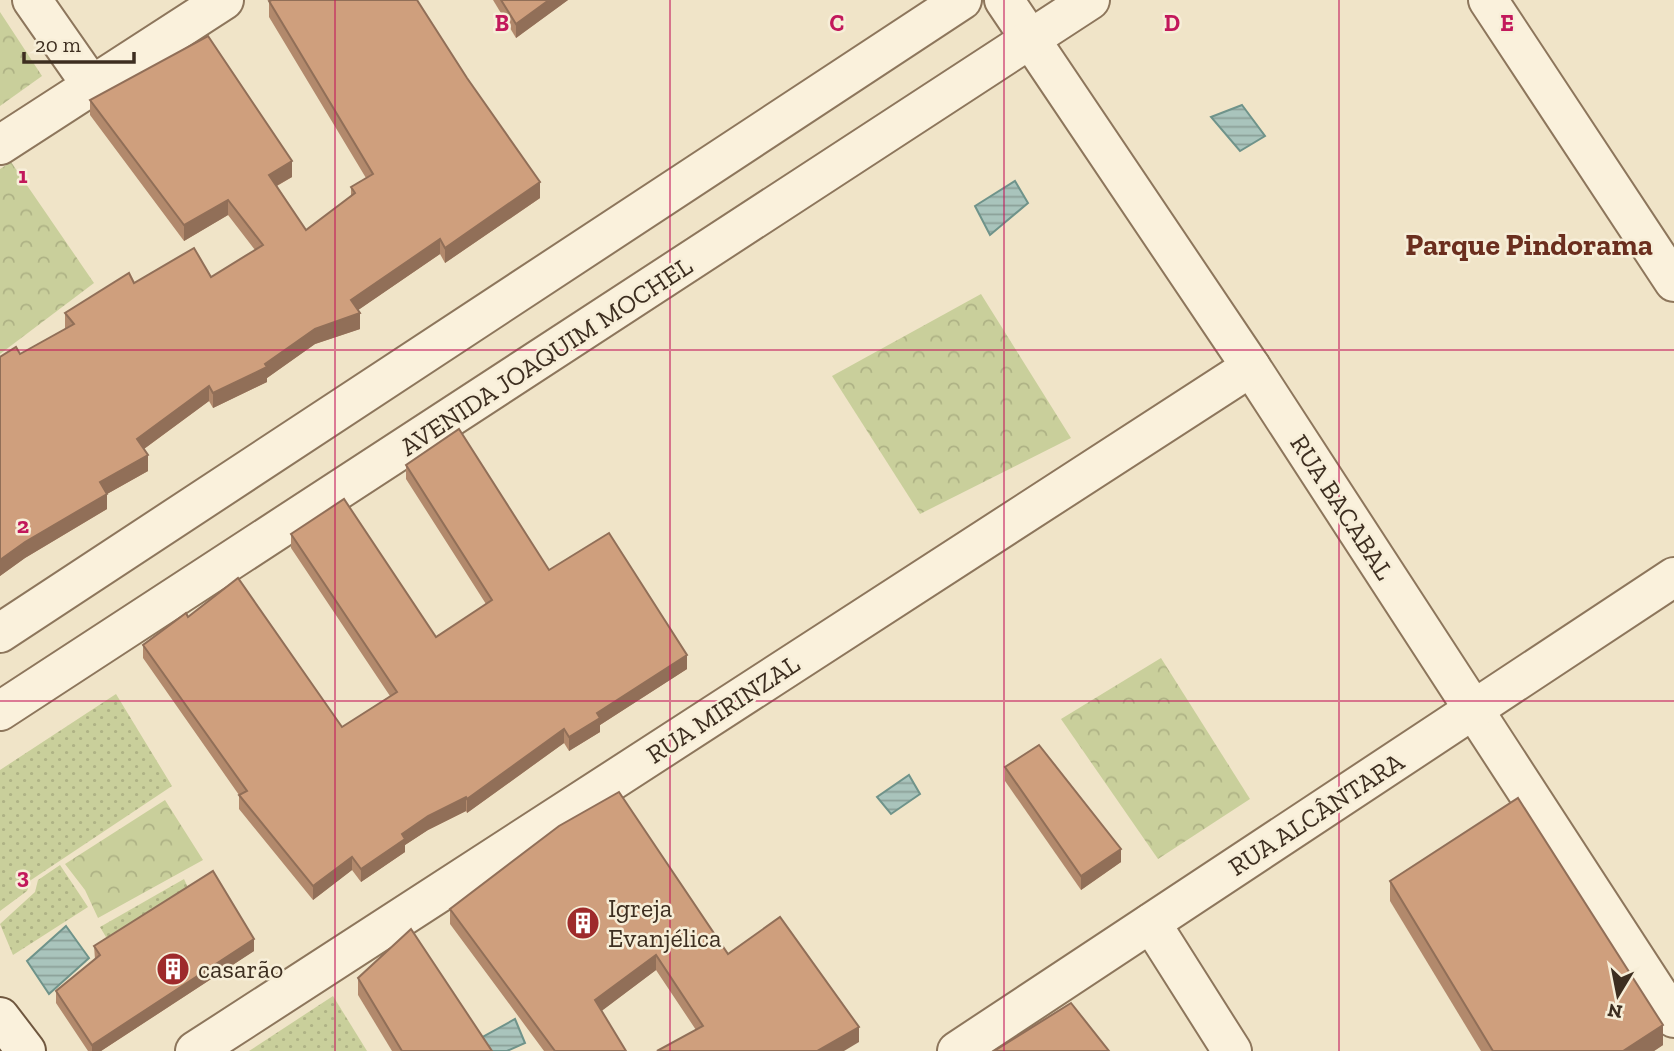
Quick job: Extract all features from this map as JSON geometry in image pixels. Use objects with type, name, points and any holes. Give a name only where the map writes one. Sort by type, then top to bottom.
[{"type":"street","points":[[32,0],[92,86]]},
{"type":"street","points":[[0,145],[224,0]]},
{"type":"street","points":[[0,633],[961,0]]},
{"type":"street","name":"RUA BACABAL","points":[[1004,0],[1251,367],[1674,1018]]},
{"type":"street","name":"AVENIDA JOAQUIM MOCHEL","points":[[0,711],[1031,41],[1090,0]]},
{"type":"street","points":[[1488,0],[1674,282]]},
{"type":"street","name":"RUA MIRINZAL","points":[[195,1051],[1251,367]]},
{"type":"street","name":"RUA ALCÂNTARA","points":[[957,1051],[1674,577]]},
{"type":"street","points":[[1151,923],[1232,1051]]},
{"type":"street","points":[[0,1017],[26,1051]]},
{"type":"green space","points":[[0,12],[42,76],[0,106]]},
{"type":"green space","points":[[11,162],[94,283],[0,354],[0,169]]},
{"type":"green space","points":[[981,294],[1071,438],[920,514],[832,376]]},
{"type":"green space","points":[[1161,658],[1250,799],[1158,859],[1061,719]]},
{"type":"green space","points":[[116,694],[172,786],[31,880],[27,891],[0,911],[0,770]]},
{"type":"green space","points":[[165,800],[203,860],[98,918],[85,890],[65,864]]},
{"type":"green space","points":[[60,865],[88,907],[13,955],[0,924],[35,892],[38,880]]},
{"type":"green space","points":[[184,879],[190,892],[112,947],[100,927]]},
{"type":"green space","points":[[333,996],[367,1051],[249,1051]]},
{"type":"water","points":[[1242,105],[1265,136],[1240,151],[1211,117]]},
{"type":"water","points":[[1015,181],[1028,203],[990,235],[975,206]]},
{"type":"water","points":[[909,775],[920,794],[891,814],[877,797]]},
{"type":"water","points":[[66,926],[89,958],[49,994],[27,961]]},
{"type":"water","points":[[515,1019],[525,1043],[507,1051],[484,1051],[479,1039]]},
{"type":"building","points":[[417,0],[467,78],[540,182],[445,248],[440,239],[351,300],[360,313],[315,329],[265,364],[267,367],[213,393],[209,386],[137,439],[148,455],[100,482],[107,494],[25,542],[0,560],[0,357],[16,347],[20,354],[74,324],[65,313],[129,273],[134,283],[194,248],[211,277],[263,245],[228,200],[184,225],[90,100],[208,36],[292,161],[269,175],[306,230],[355,193],[351,187],[373,174],[269,1]]},
{"type":"building","points":[[501,0],[549,0],[516,24]]},
{"type":"building","points":[[459,429],[549,570],[609,533],[687,655],[597,713],[600,718],[569,737],[564,729],[467,799],[466,797],[428,816],[402,834],[405,839],[361,869],[352,857],[313,886],[239,795],[247,791],[143,645],[186,613],[188,617],[238,578],[342,727],[397,692],[291,534],[344,499],[436,637],[492,600],[406,465]]},
{"type":"building","points":[[1039,745],[1121,849],[1081,876],[1005,767]]},
{"type":"building","points":[[619,792],[728,954],[780,917],[859,1027],[817,1051],[657,1051],[703,1026],[656,955],[595,1000],[626,1051],[555,1051],[450,909],[559,826]]},
{"type":"building","points":[[1518,798],[1663,1025],[1623,1051],[1493,1051],[1390,881]]},
{"type":"building","points":[[213,871],[254,939],[92,1045],[56,991],[100,955],[94,946]]},
{"type":"building","points":[[411,929],[492,1051],[402,1051],[358,978]]},
{"type":"building","points":[[1071,1003],[1109,1051],[994,1051]]},
{"type":"place","name":"Igreja Evanjélica","points":[[583,923]]},
{"type":"place","name":"casarão","points":[[173,969]]},
{"type":"district","name":"Parque Pindorama","points":[[1529,245]]}]
